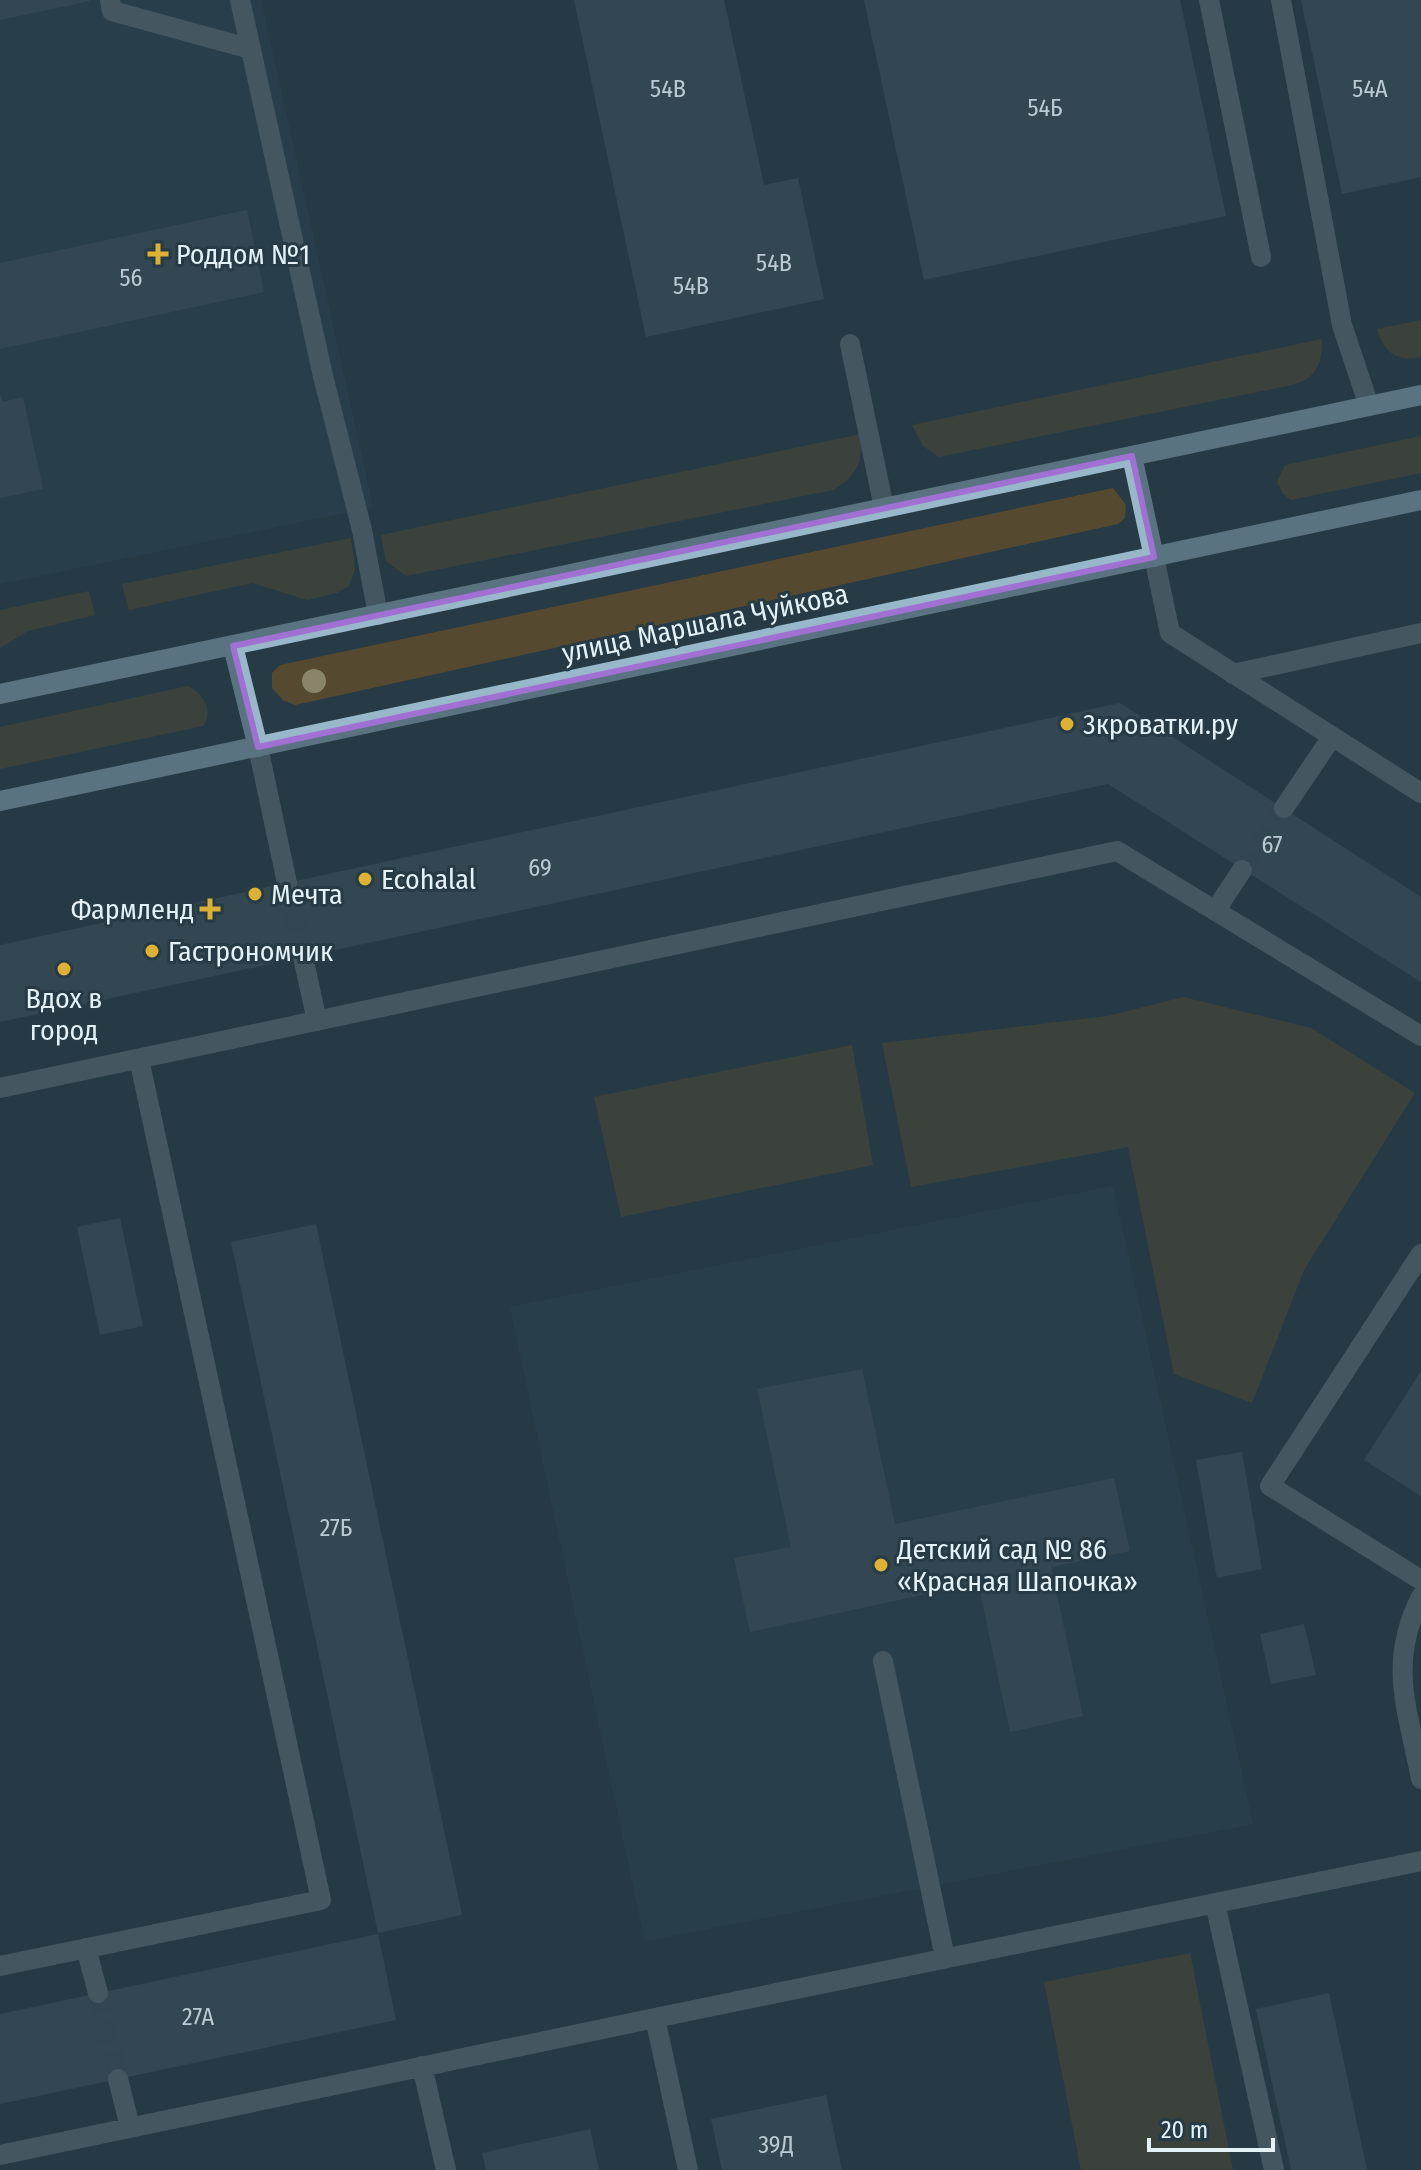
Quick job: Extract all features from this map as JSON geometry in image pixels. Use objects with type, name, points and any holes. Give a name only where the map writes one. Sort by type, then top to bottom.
[{"type":"main road","points":[[0,694],[1421,395]]},
{"type":"main road","points":[[1132,456],[1154,557]]},
{"type":"main road","name":"улица Маршала Чуйкова","points":[[0,801],[1421,500]]},
{"type":"main road","points":[[233,646],[258,747]]},
{"type":"lane","points":[[110,0],[112,11],[251,49]]},
{"type":"lane","points":[[240,0],[323,376],[362,530],[378,615]]},
{"type":"lane","points":[[1209,0],[1261,257]]},
{"type":"lane","points":[[1281,0],[1339,311],[1369,406]]},
{"type":"lane","points":[[850,344],[884,508]]},
{"type":"lane","points":[[1154,557],[1170,633],[1421,793]]},
{"type":"lane","points":[[1233,674],[1421,633]]},
{"type":"lane","points":[[1284,808],[1332,737]]},
{"type":"lane","points":[[258,747],[287,883]]},
{"type":"lane","points":[[0,1088],[1117,851],[1421,1036]]},
{"type":"lane","points":[[1215,911],[1242,870]]},
{"type":"lane","points":[[303,957],[317,1021]]},
{"type":"lane","points":[[0,1966],[321,1900],[139,1059]]},
{"type":"lane","points":[[1421,1254],[1270,1486],[1421,1580]]},
{"type":"lane","points":[[1421,1597],[1406,1627],[1401,1681],[1418,1742],[1421,1779]]},
{"type":"lane","points":[[883,1661],[945,1958]]},
{"type":"lane","points":[[0,2155],[1421,1861]]},
{"type":"lane","points":[[1215,1903],[1274,2170]]},
{"type":"lane","points":[[86,1948],[98,1993]]},
{"type":"lane","points":[[655,2018],[688,2170]]},
{"type":"lane","points":[[422,2066],[446,2170]]},
{"type":"lane","points":[[118,2079],[130,2127]]},
{"type":"highlighted area","points":[[1132,456],[1154,557],[258,747],[233,646]]},
{"type":"shaded area","name":"Роддом №1","points":[[0,0],[261,0],[373,507],[0,584]]},
{"type":"shaded area","points":[[1421,320],[1421,357],[1398,357],[1383,344],[1377,329]]},
{"type":"shaded area","points":[[1322,339],[1316,369],[1307,378],[1292,385],[939,457],[923,446],[912,425]]},
{"type":"shaded area","points":[[861,434],[857,467],[848,479],[833,490],[406,576],[386,561],[381,535]]},
{"type":"shaded area","points":[[1421,436],[1421,473],[1291,500],[1283,494],[1277,482],[1285,465]]},
{"type":"shaded area","points":[[1113,488],[1126,505],[1125,518],[1118,524],[295,705],[283,700],[272,688],[272,673],[280,665]]},
{"type":"shaded area","points":[[351,538],[355,569],[349,586],[337,593],[307,600],[252,583],[129,610],[122,584]]},
{"type":"shaded area","points":[[89,591],[95,615],[28,631],[0,648],[0,610]]},
{"type":"shaded area","points":[[188,686],[205,703],[207,714],[203,726],[0,769],[0,727]]},
{"type":"shaded area","points":[[1183,997],[1311,1028],[1415,1093],[1304,1270],[1252,1403],[1174,1374],[1128,1147],[911,1187],[882,1043],[1108,1016]]},
{"type":"shaded area","points":[[852,1045],[873,1165],[621,1217],[594,1097]]},
{"type":"shaded area","name":"Детский сад № 86 «Красная Шапочка»","points":[[1113,1186],[1253,1824],[645,1941],[510,1307]]},
{"type":"shaded area","points":[[1190,1953],[1233,2170],[1081,2170],[1044,1982]]},
{"type":"building","points":[[0,0],[89,0],[90,1],[0,20]]},
{"type":"building","points":[[574,0],[724,0],[764,185],[798,178],[824,299],[646,337]]},
{"type":"building","points":[[864,0],[1180,0],[1226,216],[924,280]]},
{"type":"building","points":[[1301,0],[1421,0],[1421,177],[1342,194]]},
{"type":"building","points":[[247,210],[264,292],[0,349],[0,263]]},
{"type":"building","points":[[0,394],[3,402],[23,397],[43,489],[0,498]]},
{"type":"building","points":[[1120,703],[1421,897],[1421,982],[1108,784],[0,1022],[0,945]]},
{"type":"building","points":[[120,1218],[143,1326],[100,1335],[77,1227]]},
{"type":"building","points":[[316,1224],[462,1915],[378,1933],[231,1242]]},
{"type":"building","points":[[862,1369],[895,1524],[1114,1478],[1130,1551],[1051,1567],[1083,1716],[1010,1732],[978,1583],[750,1632],[734,1558],[791,1547],[757,1389]]},
{"type":"building","points":[[1421,1371],[1421,1496],[1364,1460]]},
{"type":"building","points":[[1242,1452],[1262,1569],[1217,1578],[1196,1460]]},
{"type":"building","points":[[1304,1624],[1316,1675],[1271,1684],[1260,1634]]},
{"type":"building","points":[[378,1934],[396,2020],[0,2104],[0,2014]]},
{"type":"building","points":[[1329,1993],[1367,2170],[1291,2170],[1256,2009]]},
{"type":"building","points":[[826,2095],[842,2170],[722,2170],[711,2119]]},
{"type":"building","points":[[590,2129],[599,2170],[486,2170],[482,2153]]},
{"type":"tunnel","points":[[1242,870],[1284,808]]},
{"type":"tunnel","points":[[287,883],[303,957]]},
{"type":"tunnel","points":[[98,1993],[118,2079]]},
{"type":"place","name":"Роддом №1","points":[[158,254]]},
{"type":"place","name":"3кроватки.ру","points":[[1067,724]]},
{"type":"place","name":"Ecohalal","points":[[365,879]]},
{"type":"place","name":"Мечта","points":[[255,894]]},
{"type":"place","name":"Фармленд","points":[[210,909]]},
{"type":"place","name":"Гастрономчик","points":[[152,951]]},
{"type":"place","name":"Вдох в город","points":[[64,969]]},
{"type":"place","name":"Детский сад № 86 «Красная Шапочка»","points":[[881,1565]]}]
